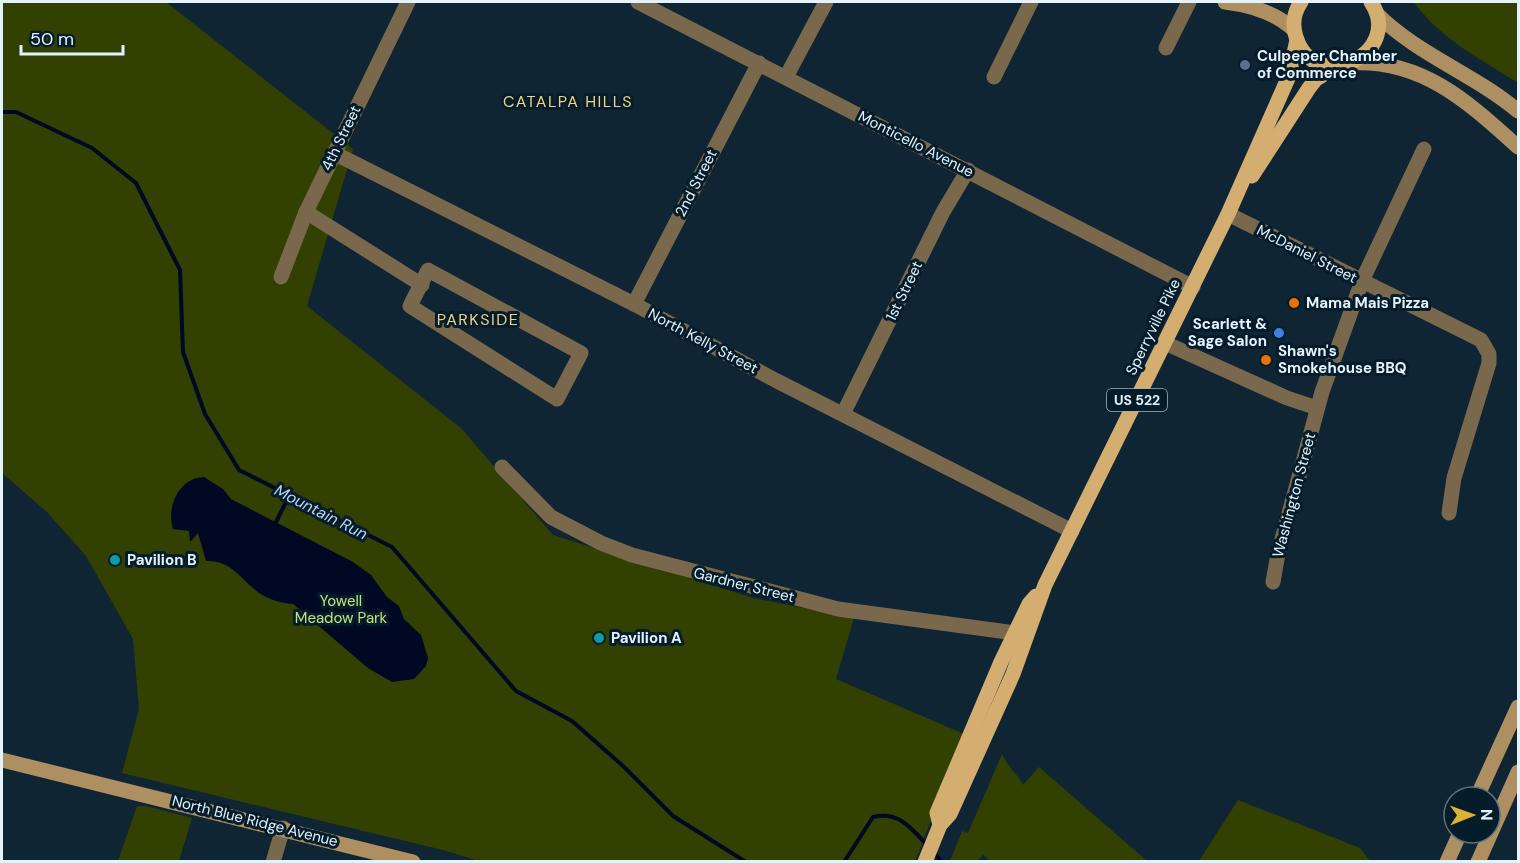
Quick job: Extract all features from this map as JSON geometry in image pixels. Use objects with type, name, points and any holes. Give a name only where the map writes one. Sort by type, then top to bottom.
[{"type":"main road","points":[[1225,2],[1241,4],[1281,18],[1312,59],[1344,65],[1382,63],[1416,72],[1449,92],[1518,147]]},
{"type":"main road","points":[[1241,4],[1262,2]]},
{"type":"main road","name":"US 522","points":[[1296,35],[1294,16],[1301,2]]},
{"type":"main road","points":[[1374,6],[1404,40],[1482,84],[1518,111]]},
{"type":"main road","name":"US 522","points":[[1344,65],[1362,58],[1376,38],[1374,6]]},
{"type":"main road","name":"Sperryville Pike","points":[[926,861],[940,825],[950,814],[1013,674],[1045,585],[1228,214],[1289,76],[1296,35]]},
{"type":"main road","name":"Sperryville Pike","points":[[1228,214],[1294,108],[1317,79],[1344,65]]},
{"type":"main road","name":"Sperryville Pike","points":[[940,825],[937,813],[1015,633],[1029,604],[1045,585]]},
{"type":"main road","points":[[1482,785],[1518,707]]},
{"type":"main road","name":"North Blue Ridge Avenue","points":[[2,760],[132,790],[413,861]]},
{"type":"main road","points":[[1478,861],[1518,772]]},
{"type":"main road","points":[[1447,861],[1454,845]]},
{"type":"street","name":"4th Street","points":[[281,276],[306,212],[408,2]]},
{"type":"street","name":"Monticello Avenue","points":[[638,2],[1193,287]]},
{"type":"street","points":[[786,77],[826,2]]},
{"type":"street","points":[[997,69],[1031,2]]},
{"type":"street","points":[[1166,48],[1189,2]]},
{"type":"street","name":"2nd Street","points":[[634,304],[759,63]]},
{"type":"street","name":"Washington Street","points":[[1273,582],[1317,408],[1362,281],[1424,149]]},
{"type":"street","name":"North Kelly Street","points":[[334,153],[634,304],[1072,531]]},
{"type":"street","name":"1st Street","points":[[843,414],[943,212],[968,170]]},
{"type":"street","points":[[306,212],[422,285]]},
{"type":"street","name":"McDaniel Street","points":[[1228,214],[1481,340],[1486,345],[1489,363],[1454,478],[1449,513]]},
{"type":"street","points":[[428,270],[582,353],[557,399],[410,306],[422,285],[428,270]]},
{"type":"street","points":[[1166,343],[1268,390],[1317,408]]},
{"type":"street","name":"Gardner Street","points":[[502,467],[551,517],[601,543],[632,555],[838,609],[1015,633]]},
{"type":"street","points":[[273,861],[283,828]]},
{"type":"green space","name":"Yowell Meadow Park","points":[[2,2],[166,2],[353,149],[307,306],[462,429],[553,535],[753,598],[854,618],[836,679],[964,734],[915,862],[479,861],[443,850],[122,773],[139,709],[133,639],[86,556],[48,513],[2,473]]},
{"type":"green space","points":[[1414,2],[1518,2],[1518,83],[1449,38],[1424,15]]},
{"type":"green space","points":[[1002,754],[1023,785],[1039,767],[1147,861],[992,862],[983,855],[977,861],[950,861],[962,831],[968,833]]},
{"type":"green space","points":[[1238,800],[1360,848],[1370,861],[1199,861]]},
{"type":"green space","points":[[137,806],[146,806],[192,818],[179,861],[118,861]]},
{"type":"water","points":[[204,477],[223,489],[231,499],[353,562],[371,575],[387,597],[399,606],[404,619],[421,635],[428,658],[426,666],[414,679],[392,682],[368,668],[293,604],[267,597],[227,566],[214,561],[206,561],[198,533],[190,542],[189,531],[173,529],[171,520],[173,503],[181,488],[188,482]]},
{"type":"waterway","name":"Mountain Run","points":[[2,112],[16,112],[92,148],[136,183],[180,270],[183,352],[205,414],[239,470],[392,547],[516,691],[572,721],[623,766],[673,816],[746,862]]},
{"type":"waterway","points":[[275,524],[289,496]]},
{"type":"waterway","name":"Mountain Run","points":[[844,862],[873,817],[890,816],[904,822],[927,845]]},
{"type":"waterway","name":"Mountain Run","points":[[934,853],[942,862]]},
{"type":"place","name":"Culpeper Chamber of Commerce","points":[[1245,65]]},
{"type":"place","name":"Mama Mais Pizza","points":[[1294,303]]},
{"type":"place","name":"Scarlett & Sage Salon","points":[[1279,333]]},
{"type":"place","name":"Shawn's Smokehouse BBQ","points":[[1266,360]]},
{"type":"place","name":"Pavilion B","points":[[115,560]]},
{"type":"place","name":"Pavilion A","points":[[599,638]]},
{"type":"district","name":"CATALPA HILLS","points":[[568,101]]},
{"type":"district","name":"PARKSIDE","points":[[478,319]]}]
